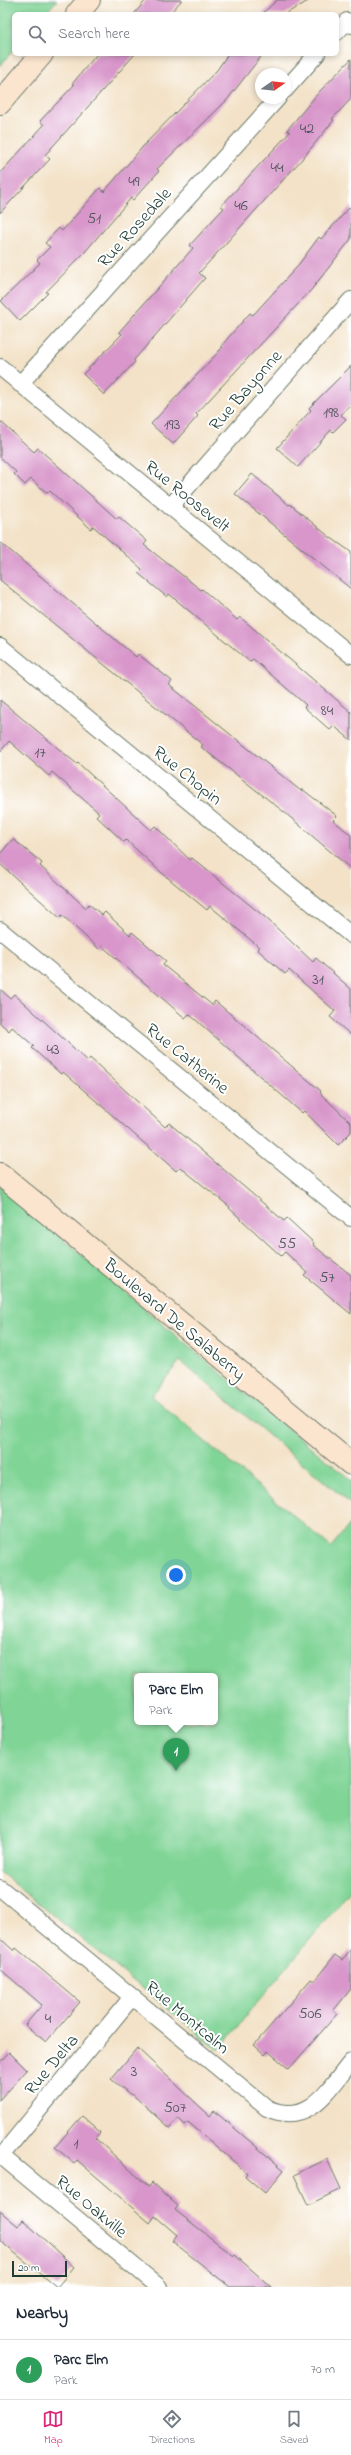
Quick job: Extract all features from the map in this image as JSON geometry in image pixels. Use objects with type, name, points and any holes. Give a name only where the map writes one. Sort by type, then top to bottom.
[{"type":"street","points":[[79,12],[89,0]]},
{"type":"street","points":[[339,30],[347,21],[351,25]]},
{"type":"street","points":[[0,103],[40,56]]},
{"type":"street","points":[[291,83],[315,56]]},
{"type":"street","name":"Rue Rosedale","points":[[20,384],[273,104]]},
{"type":"street","name":"Rue Bayonne","points":[[170,507],[351,300]]},
{"type":"street","name":"Rue Roosevelt","points":[[0,367],[351,655]]},
{"type":"street","name":"Rue Chopin","points":[[0,646],[351,935]]},
{"type":"street","name":"Rue Catherine","points":[[0,930],[351,1218]]},
{"type":"street","name":"Boulevard De Salaberry","points":[[0,1174],[351,1464]]},
{"type":"street","name":"Rue Montcalm","points":[[0,1888],[267,2108],[276,2112],[293,2114],[309,2109],[320,2100],[351,2062]]},
{"type":"street","name":"Rue Delta","points":[[0,2156],[132,1997]]},
{"type":"street","name":"Rue Oakville","points":[[0,2156],[159,2287]]},
{"type":"green space","points":[[0,0],[57,0],[47,12],[12,12],[12,51],[0,66]]},
{"type":"green space","points":[[0,1185],[189,1347],[351,1480],[351,1504],[180,1361],[151,1396],[331,1547],[351,1523],[351,1890],[218,2050],[0,1872]]},
{"type":"building","points":[[146,0],[182,0],[171,12],[136,12]]},
{"type":"building","points":[[277,0],[310,0],[289,12],[264,12]]},
{"type":"building","points":[[95,56],[133,56],[45,155],[50,159],[0,213],[0,173],[44,125],[40,121],[74,85],[72,84]]},
{"type":"building","points":[[227,56],[261,56],[227,100],[157,169],[159,171],[133,200],[131,198],[84,253],[46,292],[48,293],[20,321],[1,301],[40,263],[37,260],[50,247],[45,243],[59,228],[62,231],[100,188],[104,192],[146,143],[217,70]]},
{"type":"building","points":[[351,59],[351,99],[332,119],[334,120],[302,159],[199,273],[205,278],[134,360],[135,362],[104,395],[83,374],[122,334],[119,332],[193,248],[190,245],[224,208],[221,206],[290,132],[287,130],[320,91]]},
{"type":"building","points":[[351,206],[351,239],[312,289],[196,414],[198,416],[173,444],[151,424],[223,347],[221,346],[250,313],[253,315],[296,268],[319,237],[321,239]]},
{"type":"building","points":[[351,366],[351,404],[341,415],[346,419],[333,432],[331,430],[298,467],[277,448],[311,410],[309,408]]},
{"type":"building","points":[[0,421],[34,452],[38,448],[117,519],[119,517],[147,541],[144,545],[201,590],[202,589],[237,620],[240,617],[351,712],[351,740],[334,726],[330,730],[304,707],[306,705],[253,659],[250,662],[169,594],[167,597],[138,573],[142,569],[93,526],[91,529],[50,491],[47,493],[31,479],[25,485],[14,474],[16,472],[0,457]]},
{"type":"building","points":[[252,474],[327,535],[351,552],[351,589],[235,494]]},
{"type":"building","points":[[0,542],[136,657],[138,654],[172,681],[169,685],[301,791],[302,789],[337,816],[333,820],[351,835],[351,869],[284,812],[201,747],[203,745],[0,580]]},
{"type":"building","points":[[0,700],[77,764],[78,763],[151,830],[155,826],[190,860],[192,858],[266,918],[313,962],[316,958],[351,989],[351,1035],[330,1017],[335,1011],[289,970],[285,974],[257,949],[259,947],[210,906],[207,910],[162,873],[126,840],[124,842],[96,816],[99,813],[52,772],[49,776],[9,741],[0,752]]},
{"type":"building","points":[[13,839],[42,863],[40,866],[86,908],[89,904],[102,915],[105,912],[130,935],[132,932],[166,961],[163,965],[212,1005],[215,1001],[321,1091],[320,1093],[351,1123],[351,1132],[338,1145],[304,1111],[302,1113],[189,1014],[185,1018],[102,946],[99,949],[62,915],[60,918],[0,864],[0,854]]},
{"type":"building","points":[[0,989],[10,998],[14,994],[88,1061],[90,1058],[165,1127],[169,1123],[284,1221],[287,1218],[314,1243],[313,1245],[351,1275],[351,1314],[304,1275],[307,1272],[285,1252],[281,1256],[229,1208],[230,1207],[180,1167],[176,1171],[63,1072],[61,1074],[32,1048],[34,1046],[12,1027],[9,1031],[0,1023]]},
{"type":"building","points":[[0,1938],[14,1951],[16,1948],[80,2002],[46,2042],[25,2025],[42,2005],[0,1969]]},
{"type":"building","points":[[351,1949],[351,1989],[333,2011],[337,2014],[289,2069],[268,2051],[265,2055],[254,2045],[311,1979],[314,1981],[335,1955],[342,1960]]},
{"type":"building","points":[[137,2048],[210,2116],[214,2111],[284,2170],[265,2193],[245,2176],[247,2173],[188,2122],[185,2125],[178,2118],[169,2128],[132,2094],[131,2095],[111,2079]]},
{"type":"building","points":[[9,2052],[27,2070],[0,2100],[0,2062]]},
{"type":"building","points":[[82,2116],[100,2132],[95,2138],[149,2187],[152,2183],[178,2206],[175,2210],[234,2256],[235,2255],[271,2287],[230,2287],[172,2241],[177,2235],[155,2216],[150,2223],[77,2160],[74,2163],[55,2147]]},
{"type":"building","points":[[327,2159],[341,2189],[308,2205],[294,2175]]},
{"type":"building","points":[[0,2211],[18,2226],[23,2220],[74,2267],[57,2287],[0,2241]]},
{"type":"place","name":"Parc Elm","points":[[176,1771]]}]
